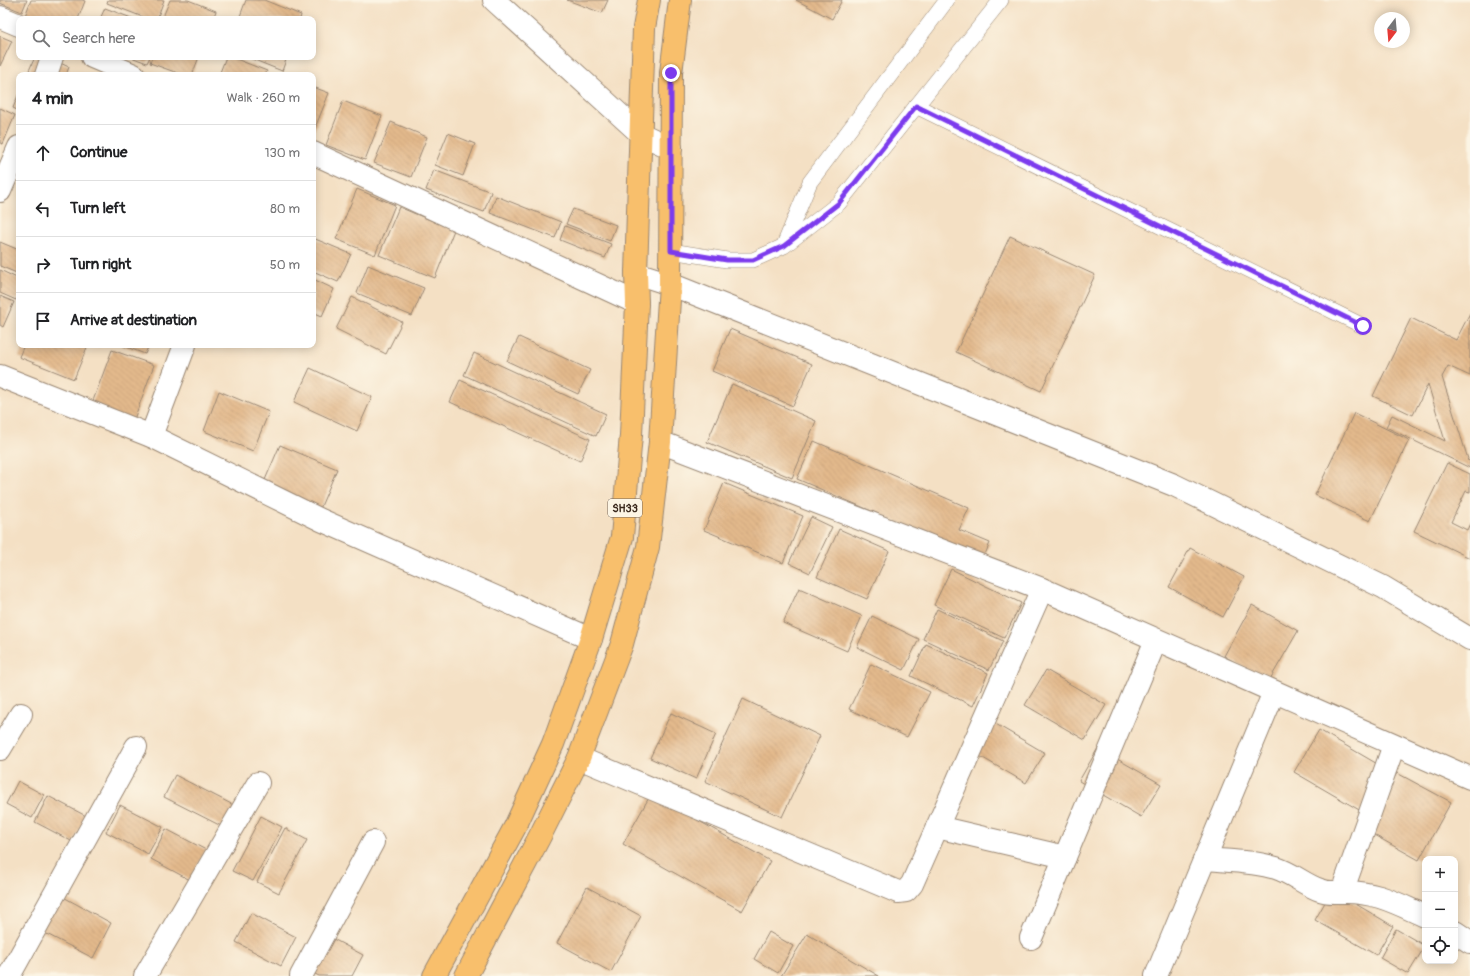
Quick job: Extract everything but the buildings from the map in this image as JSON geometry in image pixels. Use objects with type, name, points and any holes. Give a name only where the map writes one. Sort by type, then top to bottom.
[{"type":"main road","name":"SH33","points":[[434,976],[515,827],[553,744],[592,639],[622,537],[631,435],[637,303],[636,273],[644,28],[649,0]]},
{"type":"main road","name":"SH33","points":[[466,976],[540,836],[579,758],[622,644],[648,547],[660,442],[670,284],[671,73],[680,0]]},
{"type":"street","points":[[494,0],[641,134],[671,148]]},
{"type":"street","points":[[0,17],[16,24]]},
{"type":"street","points":[[47,72],[51,60]]},
{"type":"street","points":[[99,60],[127,72]]},
{"type":"street","points":[[0,191],[16,154]]},
{"type":"street","points":[[316,154],[637,303]]},
{"type":"street","points":[[636,273],[670,284],[1174,485],[1383,587],[1470,639]]},
{"type":"street","points":[[151,436],[184,348]]},
{"type":"street","points":[[0,376],[151,436],[321,520],[592,639]]},
{"type":"street","points":[[660,442],[1042,589],[1470,778]]},
{"type":"street","points":[[579,758],[898,892],[906,890],[912,884],[1042,589]]},
{"type":"street","points":[[1031,938],[1156,640]]},
{"type":"street","points":[[1156,976],[1274,692]]},
{"type":"street","points":[[0,749],[21,714]]},
{"type":"street","points":[[1342,892],[1394,745]]},
{"type":"street","points":[[10,976],[136,747]]},
{"type":"street","points":[[146,976],[258,783]]},
{"type":"street","points":[[937,827],[1065,858]]},
{"type":"street","points":[[301,976],[373,842]]},
{"type":"street","points":[[1204,859],[1260,864],[1276,868],[1320,890],[1329,892],[1359,892],[1386,899],[1422,915]]},
{"type":"street","points":[[1458,934],[1470,942]]},
{"type":"lane","points":[[784,246],[810,182],[947,0]]},
{"type":"lane","points":[[671,251],[727,260],[753,260],[784,246],[839,203],[1001,0]]},
{"type":"lane","points":[[916,106],[1363,326]]},
{"type":"route","points":[[671,73],[671,251],[727,260],[753,260],[784,246],[839,203],[916,106],[1363,326]]}]
